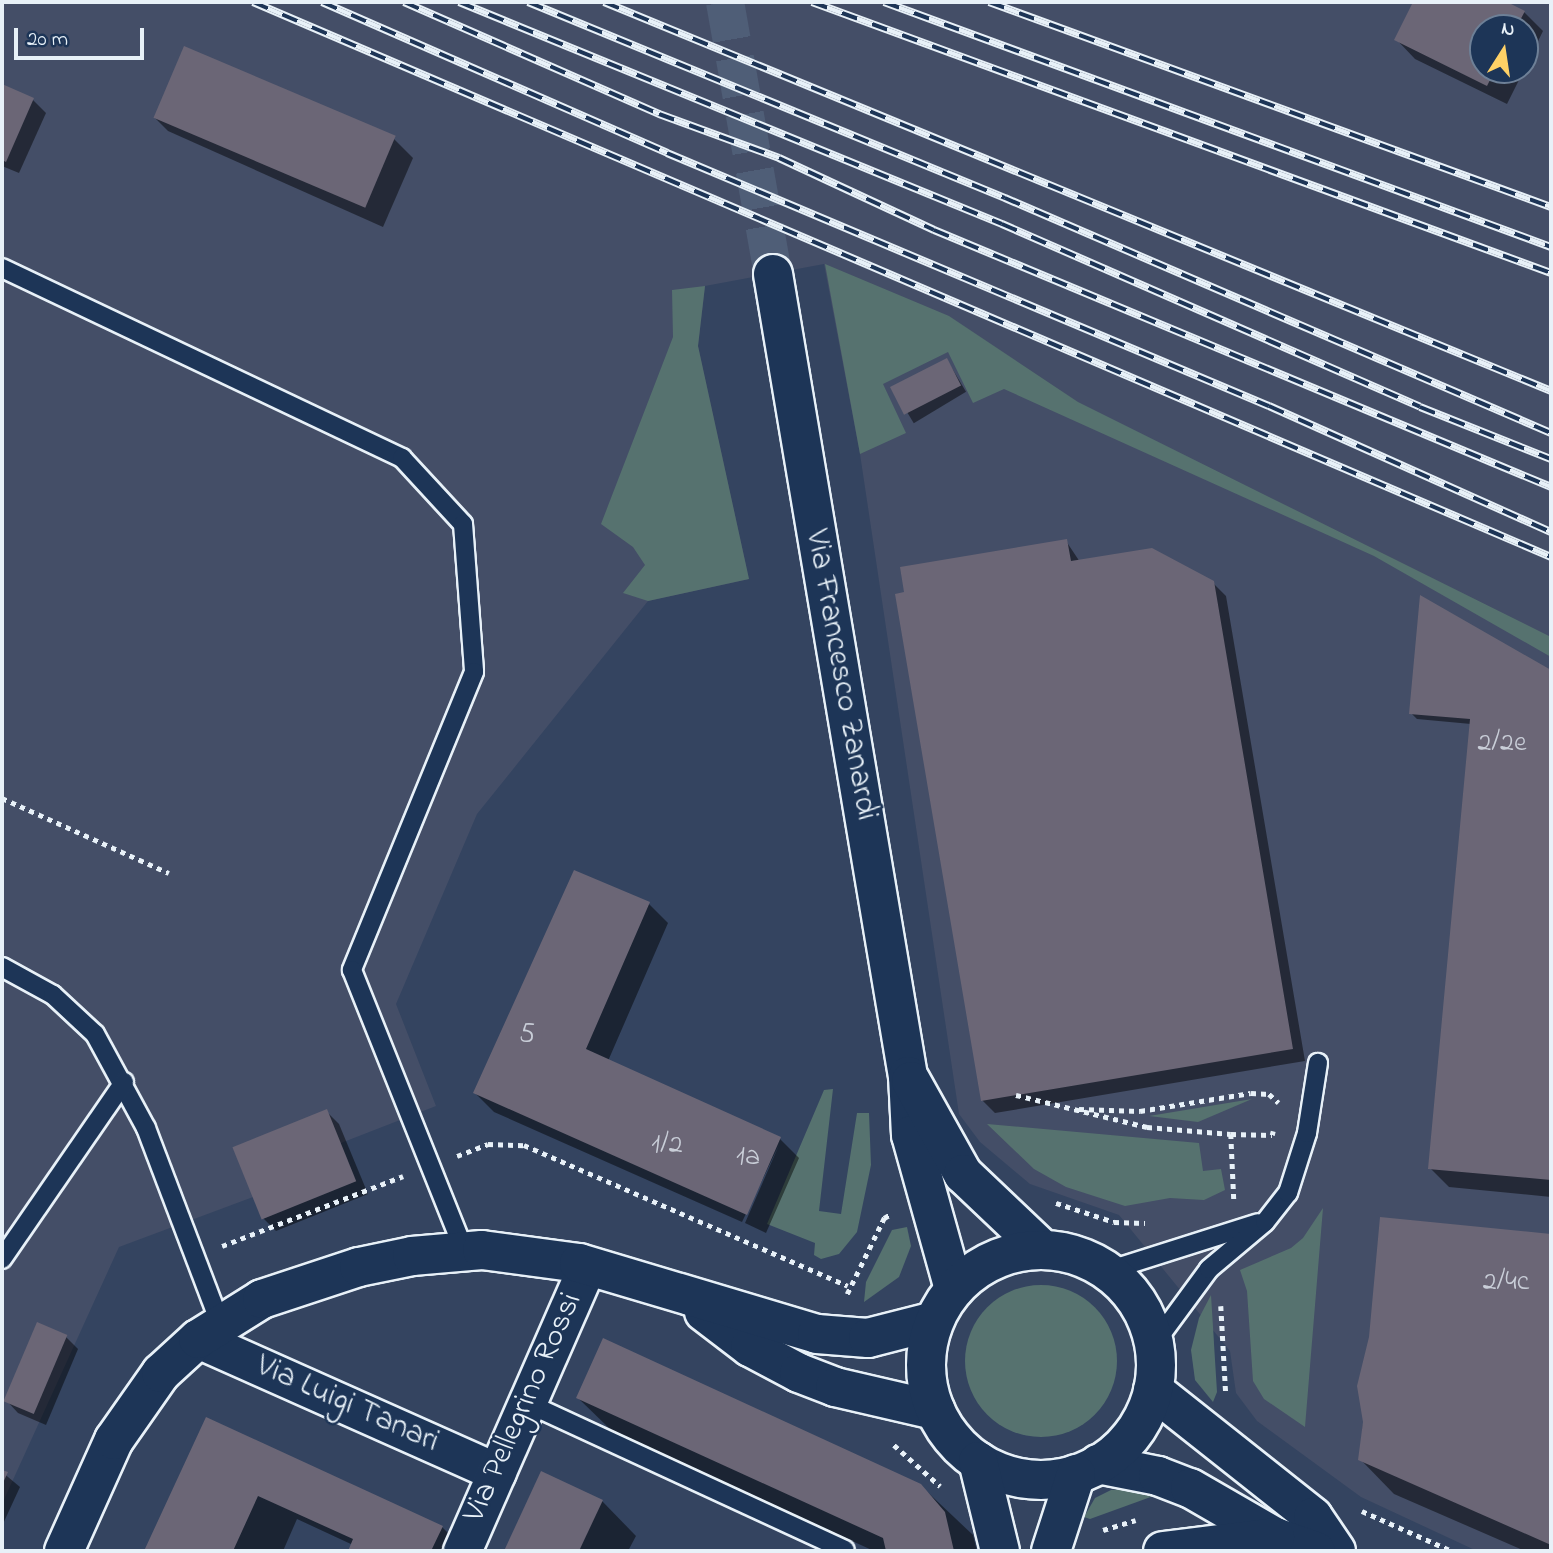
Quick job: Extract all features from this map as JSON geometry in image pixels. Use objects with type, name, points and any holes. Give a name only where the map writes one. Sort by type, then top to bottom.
[{"type":"main road","name":"Via Francesco Zanardi","points":[[773,274],[908,1076],[911,1135],[954,1289]]},
{"type":"main road","name":"Via Francesco Zanardi","points":[[908,1076],[963,1174],[1044,1250]]},
{"type":"main road","points":[[1051,1551],[1087,1469],[1133,1433],[1153,1390],[1154,1344],[1138,1303],[1107,1271],[1077,1255],[1044,1250],[994,1259],[954,1289],[934,1321],[926,1375],[934,1410],[953,1439],[978,1461],[1027,1479],[1087,1469],[1158,1476],[1190,1488],[1275,1537],[1317,1551]]},
{"type":"main road","name":"Via Luigi Tanari","points":[[64,1551],[114,1440],[161,1373],[209,1331],[262,1299],[312,1280],[412,1256],[465,1252],[538,1256],[587,1266],[678,1292],[772,1324],[842,1337],[868,1338],[934,1321]]},
{"type":"main road","name":"Via Luigi Tanari","points":[[678,1292],[750,1347],[799,1373],[835,1387],[934,1410]]},
{"type":"main road","points":[[1153,1390],[1312,1517],[1336,1551]]},
{"type":"main road","points":[[978,1461],[1000,1551]]},
{"type":"main road","points":[[1163,1551],[1275,1537]]},
{"type":"street","name":"Via Pellegrino Rossi","points":[[462,1551],[587,1266]]},
{"type":"street","name":"Via Luigi Tanari","points":[[209,1331],[497,1472]]},
{"type":"lane","points":[[2,268],[402,458],[463,524],[474,672],[352,970],[465,1252]]},
{"type":"lane","points":[[2,967],[53,995],[80,1016],[124,1082],[195,1257],[209,1331]]},
{"type":"lane","points":[[1154,1344],[1209,1269],[1265,1222],[1288,1193],[1300,1166],[1318,1063]]},
{"type":"lane","points":[[2,1259],[124,1082]]},
{"type":"lane","points":[[1107,1271],[1265,1222]]},
{"type":"lane","points":[[527,1403],[845,1550]]},
{"type":"path","points":[[2,798],[169,873]]},
{"type":"path","points":[[1068,1108],[1140,1111],[1263,1094],[1278,1101],[1279,1115]]},
{"type":"path","points":[[1016,1095],[1147,1127],[1272,1135],[1277,1121]]},
{"type":"path","points":[[1223,1207],[1234,1200],[1231,1134]]},
{"type":"path","points":[[488,1144],[524,1145],[848,1286]]},
{"type":"path","points":[[195,1257],[390,1182]]},
{"type":"path","points":[[1053,1202],[1129,1225],[1159,1220]]},
{"type":"path","points":[[846,1304],[848,1286],[884,1218],[902,1208]]},
{"type":"path","points":[[1221,1292],[1228,1405]]},
{"type":"path","points":[[882,1438],[916,1460],[944,1491]]},
{"type":"path","points":[[1093,1534],[1139,1518]]},
{"type":"shaded area","points":[[2,2],[1551,2],[1551,1551],[1477,1551],[1361,1497],[1257,1421],[1236,1393],[1230,1351],[1119,1215],[1030,1184],[980,1142],[959,1114],[860,454],[824,264],[705,286],[698,346],[749,579],[648,601],[477,814],[396,1004],[436,1106],[341,1143],[253,1197],[119,1247],[2,1504]]},
{"type":"green space","points":[[825,264],[949,316],[1078,402],[1551,637],[1551,657],[1374,556],[1004,389],[973,403],[948,352],[883,384],[906,433],[860,454]]},
{"type":"green space","points":[[705,286],[698,346],[749,579],[648,601],[623,593],[645,565],[633,547],[601,524],[673,337],[672,290]]},
{"type":"green space","points":[[833,1089],[819,1211],[841,1214],[857,1113],[869,1113],[871,1165],[857,1232],[839,1254],[821,1259],[814,1255],[815,1243],[767,1224],[824,1090]]},
{"type":"green space","points":[[1252,1099],[1198,1122],[1149,1116]]},
{"type":"green space","points":[[987,1124],[1199,1143],[1203,1171],[1221,1169],[1225,1190],[1204,1200],[1170,1198],[1125,1206],[1066,1187],[1034,1169]]},
{"type":"green space","points":[[1323,1208],[1305,1427],[1264,1399],[1253,1381],[1247,1291],[1240,1270],[1291,1248],[1303,1238]]},
{"type":"green space","points":[[907,1227],[911,1246],[899,1277],[864,1302],[866,1282],[892,1230]]},
{"type":"green space","points":[[1041,1285],[1070,1291],[1095,1307],[1111,1332],[1117,1361],[1111,1390],[1095,1415],[1070,1431],[1041,1437],[1012,1431],[987,1415],[971,1390],[965,1361],[971,1332],[987,1307],[1012,1291]]},
{"type":"green space","points":[[1211,1295],[1217,1392],[1213,1402],[1195,1380],[1191,1350],[1199,1318]]},
{"type":"green space","points":[[1134,1488],[1159,1494],[1090,1519],[1084,1517],[1095,1498],[1111,1490]]},
{"type":"building","points":[[1413,2],[1507,2],[1525,11],[1523,14],[1469,14],[1469,77],[1394,40]]},
{"type":"building","points":[[184,46],[396,136],[365,208],[154,118]]},
{"type":"building","points":[[2,84],[34,98],[6,162],[2,160]]},
{"type":"building","points":[[947,358],[961,386],[904,415],[890,387]]},
{"type":"building","points":[[1067,539],[1071,561],[1152,548],[1214,581],[1293,1049],[981,1101],[895,594],[904,592],[900,567]]},
{"type":"building","points":[[1420,595],[1551,670],[1551,1180],[1428,1169],[1470,719],[1409,714]]},
{"type":"building","points":[[574,870],[650,902],[586,1049],[781,1137],[747,1215],[473,1093]]},
{"type":"building","points":[[327,1109],[356,1181],[262,1220],[232,1147]]},
{"type":"building","points":[[1380,1217],[1551,1234],[1551,1545],[1358,1460],[1363,1422],[1357,1386],[1369,1337]]},
{"type":"building","points":[[37,1322],[67,1335],[34,1414],[3,1401]]},
{"type":"building","points":[[603,1338],[921,1484],[945,1512],[954,1551],[886,1551],[883,1538],[576,1398]]},
{"type":"building","points":[[206,1417],[443,1526],[431,1551],[348,1551],[353,1539],[258,1496],[233,1551],[144,1551]]},
{"type":"building","points":[[2,1470],[8,1472],[2,1485]]},
{"type":"building","points":[[541,1471],[603,1500],[579,1551],[504,1551]]},
{"type":"tunnel","points":[[725,2],[773,274]]},
{"type":"railway","points":[[253,2],[1551,557]]},
{"type":"railway","points":[[322,2],[667,153],[1269,406],[1551,532]]},
{"type":"railway","points":[[404,2],[659,114],[779,158],[934,230],[1551,487]]},
{"type":"railway","points":[[459,2],[1002,224],[1420,407],[1551,459]]},
{"type":"railway","points":[[528,2],[1005,198],[1551,433]]},
{"type":"railway","points":[[604,2],[1551,391]]},
{"type":"railway","points":[[812,2],[1551,273]]},
{"type":"railway","points":[[884,2],[1551,247]]},
{"type":"railway","points":[[989,2],[1551,207]]}]
